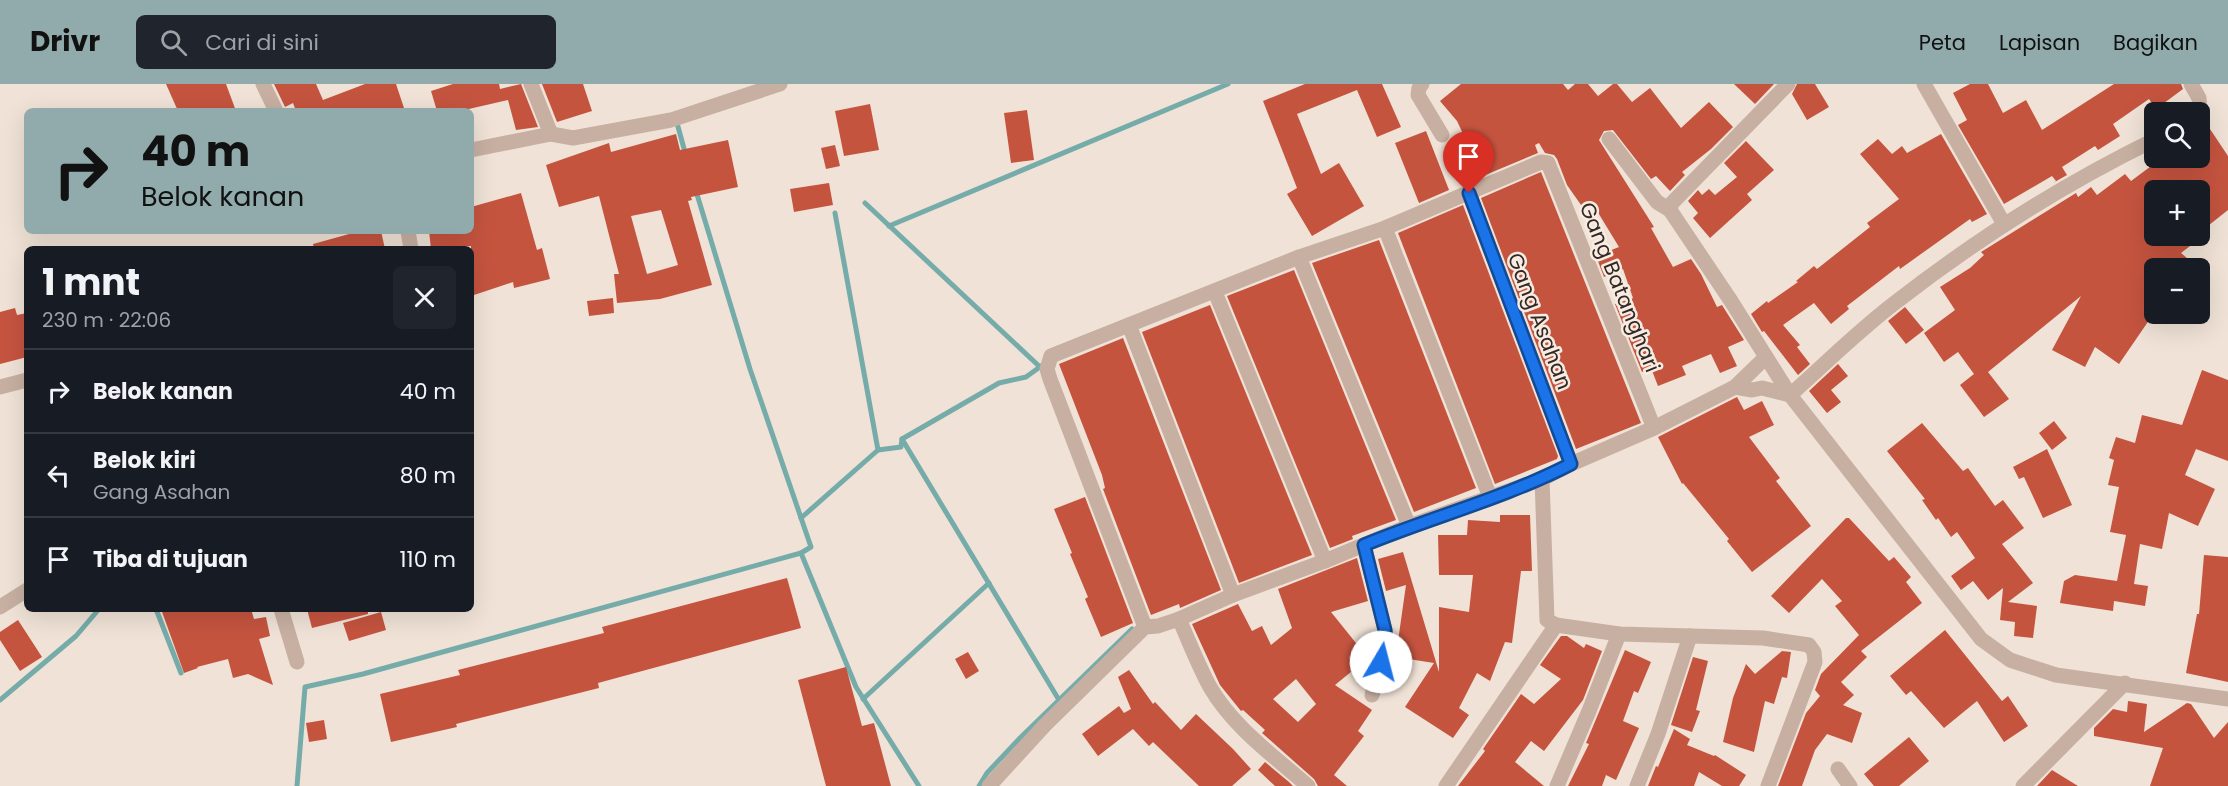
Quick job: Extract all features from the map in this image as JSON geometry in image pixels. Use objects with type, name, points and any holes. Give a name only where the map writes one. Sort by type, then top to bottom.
[{"type":"street","points":[[263,84],[275,108]]},
{"type":"street","points":[[531,84],[552,134]]},
{"type":"street","points":[[1422,84],[1418,95],[1442,135]]},
{"type":"street","points":[[1670,210],[1672,203],[1788,84]]},
{"type":"street","points":[[1924,84],[2004,224]]},
{"type":"street","points":[[2191,84],[2199,102]]},
{"type":"street","points":[[474,149],[552,134],[573,138],[670,120],[774,85]]},
{"type":"street","points":[[1609,138],[1657,202],[1670,210],[1790,395],[1981,639],[2010,660],[2056,675],[2228,699]]},
{"type":"street","points":[[1790,395],[1894,303],[2004,224],[2103,165],[2144,145]]},
{"type":"street","name":"Gang Asahan","points":[[1452,154],[1472,192],[1571,464]]},
{"type":"street","name":"Gang Batanghari","points":[[1472,192],[1541,162],[1548,163],[1654,428]]},
{"type":"street","points":[[1145,627],[1047,369],[1052,356],[1299,257],[1385,228],[1472,192]]},
{"type":"street","points":[[1385,228],[1490,497]]},
{"type":"street","points":[[1299,257],[1409,526]]},
{"type":"street","points":[[1215,292],[1325,561]]},
{"type":"street","points":[[1129,325],[1233,595]]},
{"type":"street","points":[[989,786],[1045,725],[1145,627],[1158,626],[1179,619],[1233,595],[1325,561],[1409,526],[1542,479],[1654,428],[1735,387],[1766,357]]},
{"type":"street","points":[[0,387],[24,381]]},
{"type":"street","points":[[1735,387],[1752,390],[1762,388],[1790,395]]},
{"type":"street","points":[[1542,479],[1547,620],[1556,625],[1619,634],[1763,638],[1809,645],[1814,652],[1815,662],[1768,786]]},
{"type":"street","points":[[1364,545],[1385,630],[1386,646],[1372,695]]},
{"type":"street","points":[[0,607],[24,592]]},
{"type":"street","points":[[282,612],[297,662]]},
{"type":"street","points":[[1179,619],[1211,687],[1222,703],[1239,725],[1308,786]]},
{"type":"street","points":[[1446,786],[1556,625]]},
{"type":"street","points":[[1557,786],[1619,634]]},
{"type":"street","points":[[1637,786],[1658,734],[1690,636]]},
{"type":"street","points":[[2023,786],[2125,683]]},
{"type":"street","points":[[1838,769],[1850,786]]},
{"type":"building","points":[[166,84],[226,84],[235,108],[177,108]]},
{"type":"building","points":[[274,84],[316,84],[323,100],[365,84],[396,84],[404,108],[295,108],[293,103],[285,107]]},
{"type":"building","points":[[453,84],[499,84],[500,89],[521,84],[538,127],[516,130],[508,100],[473,108],[436,108],[431,91]]},
{"type":"building","points":[[542,84],[583,84],[592,111],[557,122]]},
{"type":"building","points":[[1305,84],[1382,84],[1401,127],[1377,137],[1357,90],[1297,114],[1321,174],[1339,163],[1364,206],[1312,236],[1287,194],[1297,188],[1263,101]]},
{"type":"building","points":[[1461,84],[1563,84],[1568,90],[1575,84],[1588,84],[1598,96],[1613,84],[1617,84],[1632,102],[1650,88],[1681,128],[1709,102],[1733,127],[1711,149],[1682,172],[1685,175],[1670,191],[1656,176],[1651,179],[1613,130],[1604,131],[1599,140],[1654,227],[1651,228],[1673,267],[1691,259],[1717,307],[1722,305],[1744,340],[1728,347],[1737,366],[1720,373],[1711,354],[1682,366],[1686,375],[1658,386],[1651,368],[1642,372],[1615,304],[1633,298],[1623,269],[1604,277],[1596,256],[1619,247],[1594,206],[1586,212],[1567,185],[1557,159],[1554,155],[1545,153],[1539,143],[1535,145],[1538,153],[1483,176],[1457,121],[1440,101]]},
{"type":"building","points":[[1734,84],[1774,84],[1755,104]]},
{"type":"building","points":[[1797,84],[1815,84],[1829,107],[1807,120],[1792,94]]},
{"type":"building","points":[[1970,84],[1988,84],[2003,113],[2026,100],[2042,130],[2114,84],[2181,84],[2183,89],[2165,102],[2151,102],[2149,99],[2144,102],[2113,124],[2120,136],[2098,150],[2095,146],[2062,167],[2067,175],[2053,183],[2056,181],[2052,176],[2004,204],[1958,125],[1967,120],[1953,93]]},
{"type":"building","points":[[870,104],[879,150],[844,156],[835,111]]},
{"type":"building","points":[[1027,110],[1034,160],[1011,163],[1004,113]]},
{"type":"building","points":[[2210,129],[2228,156],[2228,210],[2210,224],[2210,180],[2144,180],[2144,246],[2190,246],[2181,253],[2187,258],[2144,258],[2144,324],[2146,324],[2119,364],[2095,347],[2085,367],[2052,350],[2081,296],[1988,372],[2009,399],[1984,417],[1960,385],[1974,374],[1958,352],[1944,362],[1924,333],[1955,310],[1940,287],[1970,268],[1984,255],[1981,252],[2076,193],[2078,197],[2091,187],[2097,195],[2125,174],[2131,181],[2149,168],[2210,168]]},
{"type":"building","points":[[1426,131],[1449,190],[1419,203],[1395,143]]},
{"type":"building","points":[[676,134],[680,150],[728,140],[738,187],[691,197],[692,200],[688,201],[712,285],[660,299],[617,303],[614,274],[619,274],[599,196],[559,207],[546,165],[609,143],[611,152]],"holes":[[[661,210],[678,265],[647,274],[631,216]]]},
{"type":"building","points":[[1941,134],[1987,214],[1972,222],[1970,219],[1900,269],[1899,266],[1847,306],[1849,309],[1831,324],[1814,303],[1783,325],[1800,345],[1797,347],[1810,364],[1798,375],[1764,331],[1762,332],[1751,314],[1798,282],[1796,281],[1814,266],[1817,269],[1870,227],[1867,223],[1899,199],[1860,154],[1878,139],[1892,154],[1902,146],[1907,153]]},
{"type":"building","points":[[1746,141],[1774,170],[1747,194],[1752,200],[1710,238],[1693,218],[1698,213],[1688,201],[1698,190],[1702,195],[1709,189],[1715,195],[1737,177],[1724,163]]},
{"type":"building","points":[[835,145],[840,166],[826,169],[821,148]]},
{"type":"building","points":[[1541,172],[1641,423],[1576,449],[1481,198]]},
{"type":"building","points":[[829,183],[833,205],[794,212],[790,189]]},
{"type":"building","points":[[521,193],[537,250],[542,248],[550,279],[514,288],[513,282],[474,295],[474,246],[431,246],[429,234],[474,234],[474,206]]},
{"type":"building","points":[[1463,205],[1558,456],[1557,459],[1495,484],[1398,233]]},
{"type":"building","points":[[349,234],[382,234],[384,246],[313,246],[313,244]]},
{"type":"building","points":[[1379,240],[1476,488],[1414,512],[1312,263]]},
{"type":"building","points":[[1294,270],[1396,520],[1352,536],[1353,539],[1330,548],[1227,296]]},
{"type":"building","points":[[613,298],[614,313],[589,316],[587,301]]},
{"type":"building","points":[[1210,305],[1312,555],[1239,583],[1142,332]]},
{"type":"building","points":[[1905,307],[1924,330],[1906,344],[1888,321]]},
{"type":"building","points":[[15,308],[17,315],[24,314],[24,358],[0,364],[0,312]]},
{"type":"building","points":[[1123,338],[1221,590],[1180,608],[1179,604],[1151,615],[1103,489],[1105,488],[1102,475],[1059,364]]},
{"type":"building","points":[[1838,364],[1848,376],[1831,390],[1841,402],[1827,413],[1809,391]]},
{"type":"building","points":[[2202,370],[2228,380],[2228,461],[2196,449],[2185,475],[2215,489],[2198,526],[2169,513],[2162,549],[2140,544],[2134,584],[2148,586],[2145,606],[2114,601],[2113,611],[2060,603],[2064,581],[2075,575],[2117,581],[2126,535],[2110,532],[2119,487],[2108,485],[2114,460],[2109,458],[2116,437],[2135,443],[2142,415],[2182,425]]},
{"type":"building","points":[[1737,397],[1744,410],[1762,401],[1774,425],[1749,437],[1780,478],[1776,481],[1811,526],[1752,572],[1727,541],[1729,539],[1682,484],[1658,437]]},
{"type":"building","points":[[2054,421],[2067,438],[2052,450],[2039,433]]},
{"type":"building","points":[[1922,423],[1963,471],[1968,468],[1995,506],[2003,500],[2024,528],[2002,544],[2033,583],[2008,602],[2037,606],[2033,638],[2014,636],[2015,622],[2000,620],[2003,588],[1988,600],[1973,581],[1961,590],[1951,576],[1975,558],[1957,532],[1951,537],[1938,518],[1936,520],[1922,500],[1925,499],[1887,451]]},
{"type":"building","points":[[2047,449],[2072,505],[2043,518],[2024,477],[2019,479],[2013,467]]},
{"type":"building","points":[[1085,497],[1133,623],[1101,637],[1085,599],[1088,597],[1054,509]]},
{"type":"building","points":[[1500,515],[1530,515],[1532,571],[1521,571],[1512,643],[1505,642],[1490,681],[1477,673],[1459,708],[1469,715],[1453,738],[1405,707],[1434,663],[1402,658],[1405,642],[1398,641],[1406,585],[1386,591],[1378,559],[1403,552],[1439,672],[1439,607],[1469,612],[1473,575],[1439,575],[1438,535],[1467,535],[1468,520],[1500,522]]},
{"type":"building","points":[[1846,518],[1849,518],[1889,561],[1894,557],[1911,577],[1906,582],[1922,603],[1861,651],[1867,657],[1841,682],[1854,695],[1843,705],[1862,713],[1852,743],[1827,734],[1815,750],[1802,786],[1778,786],[1806,713],[1820,696],[1815,690],[1821,674],[1859,635],[1835,606],[1842,601],[1822,579],[1789,613],[1771,596]]},
{"type":"building","points":[[2204,555],[2228,557],[2228,682],[2186,673],[2197,614],[2199,614]]},
{"type":"building","points":[[1357,558],[1368,601],[1331,612],[1368,658],[1335,685],[1372,710],[1358,731],[1364,736],[1334,775],[1347,786],[1318,786],[1314,779],[1262,733],[1265,730],[1243,710],[1241,711],[1220,685],[1192,624],[1238,604],[1252,631],[1262,626],[1271,645],[1292,628],[1278,589]],"holes":[[[1296,679],[1316,704],[1298,722],[1273,699]]]},
{"type":"building","points":[[787,578],[801,628],[598,683],[599,688],[456,724],[457,727],[391,742],[380,694],[460,675],[458,670],[604,633],[602,627]]},
{"type":"building","points":[[162,612],[252,612],[254,619],[266,617],[270,636],[259,639],[273,685],[248,674],[233,678],[228,659],[184,673]]},
{"type":"building","points":[[308,612],[368,612],[368,614],[312,628]]},
{"type":"building","points":[[381,612],[386,630],[349,641],[343,623]]},
{"type":"building","points":[[18,620],[42,657],[20,671],[0,640],[0,632]]},
{"type":"building","points":[[1945,630],[2002,701],[2008,696],[2028,726],[2004,742],[1977,701],[1944,728],[1911,691],[1906,695],[1890,676]]},
{"type":"building","points":[[1561,636],[1567,636],[1584,648],[1586,644],[1602,651],[1583,700],[1544,751],[1531,741],[1515,762],[1544,786],[1458,786],[1485,751],[1483,749],[1521,694],[1534,704],[1561,679],[1540,665]]},
{"type":"building","points":[[1625,650],[1651,662],[1638,693],[1634,691],[1623,721],[1639,728],[1616,780],[1606,775],[1602,786],[1568,786],[1589,744],[1586,743]]},
{"type":"building","points":[[1782,651],[1791,652],[1787,678],[1782,677],[1774,704],[1765,701],[1754,752],[1723,742],[1733,698],[1746,664],[1755,674]]},
{"type":"building","points":[[968,652],[979,671],[966,679],[955,659]]},
{"type":"building","points":[[1693,657],[1708,661],[1696,710],[1700,711],[1692,732],[1671,725]]},
{"type":"building","points":[[846,667],[862,726],[874,723],[891,786],[826,786],[798,680]]},
{"type":"building","points":[[1129,670],[1153,704],[1155,702],[1181,730],[1196,714],[1251,769],[1232,786],[1199,786],[1153,742],[1149,746],[1133,729],[1098,756],[1082,734],[1119,706],[1124,713],[1131,709],[1118,677]]},
{"type":"building","points":[[2128,701],[2147,704],[2144,732],[2187,703],[2191,704],[2214,738],[2228,722],[2228,786],[2150,786],[2163,748],[2094,736],[2094,728],[2113,709],[2127,712]]},
{"type":"building","points":[[324,720],[327,739],[309,742],[306,723]]},
{"type":"building","points":[[1674,729],[1690,739],[1687,745],[1715,755],[1746,775],[1739,786],[1722,786],[1699,772],[1694,786],[1648,786]]},
{"type":"building","points":[[1909,737],[1929,761],[1899,786],[1874,786],[1864,774]]},
{"type":"building","points":[[1265,762],[1293,786],[1275,786],[1258,770]]},
{"type":"building","points":[[2052,770],[2078,786],[2037,786]]},
{"type":"waterway","points":[[889,226],[1228,84]]},
{"type":"waterway","points":[[677,123],[686,156]]},
{"type":"waterway","points":[[696,191],[750,369],[811,547],[801,553],[856,687],[919,786]]},
{"type":"waterway","points":[[865,203],[1040,367]]},
{"type":"waterway","points":[[835,213],[878,450]]},
{"type":"waterway","points":[[801,518],[878,450],[901,447],[902,439],[999,383],[1026,377],[1044,364]]},
{"type":"waterway","points":[[902,439],[1059,700]]},
{"type":"waterway","points":[[297,786],[305,687],[363,674],[801,553]]},
{"type":"waterway","points":[[863,699],[989,583]]},
{"type":"waterway","points":[[0,700],[76,636],[96,612]]},
{"type":"waterway","points":[[157,612],[181,673]]},
{"type":"waterway","points":[[979,786],[987,773],[1020,738],[1132,629]]},
{"type":"route","points":[[1381,662],[1386,646],[1385,630],[1364,545],[1409,526],[1542,479],[1571,464],[1469,193]]}]
